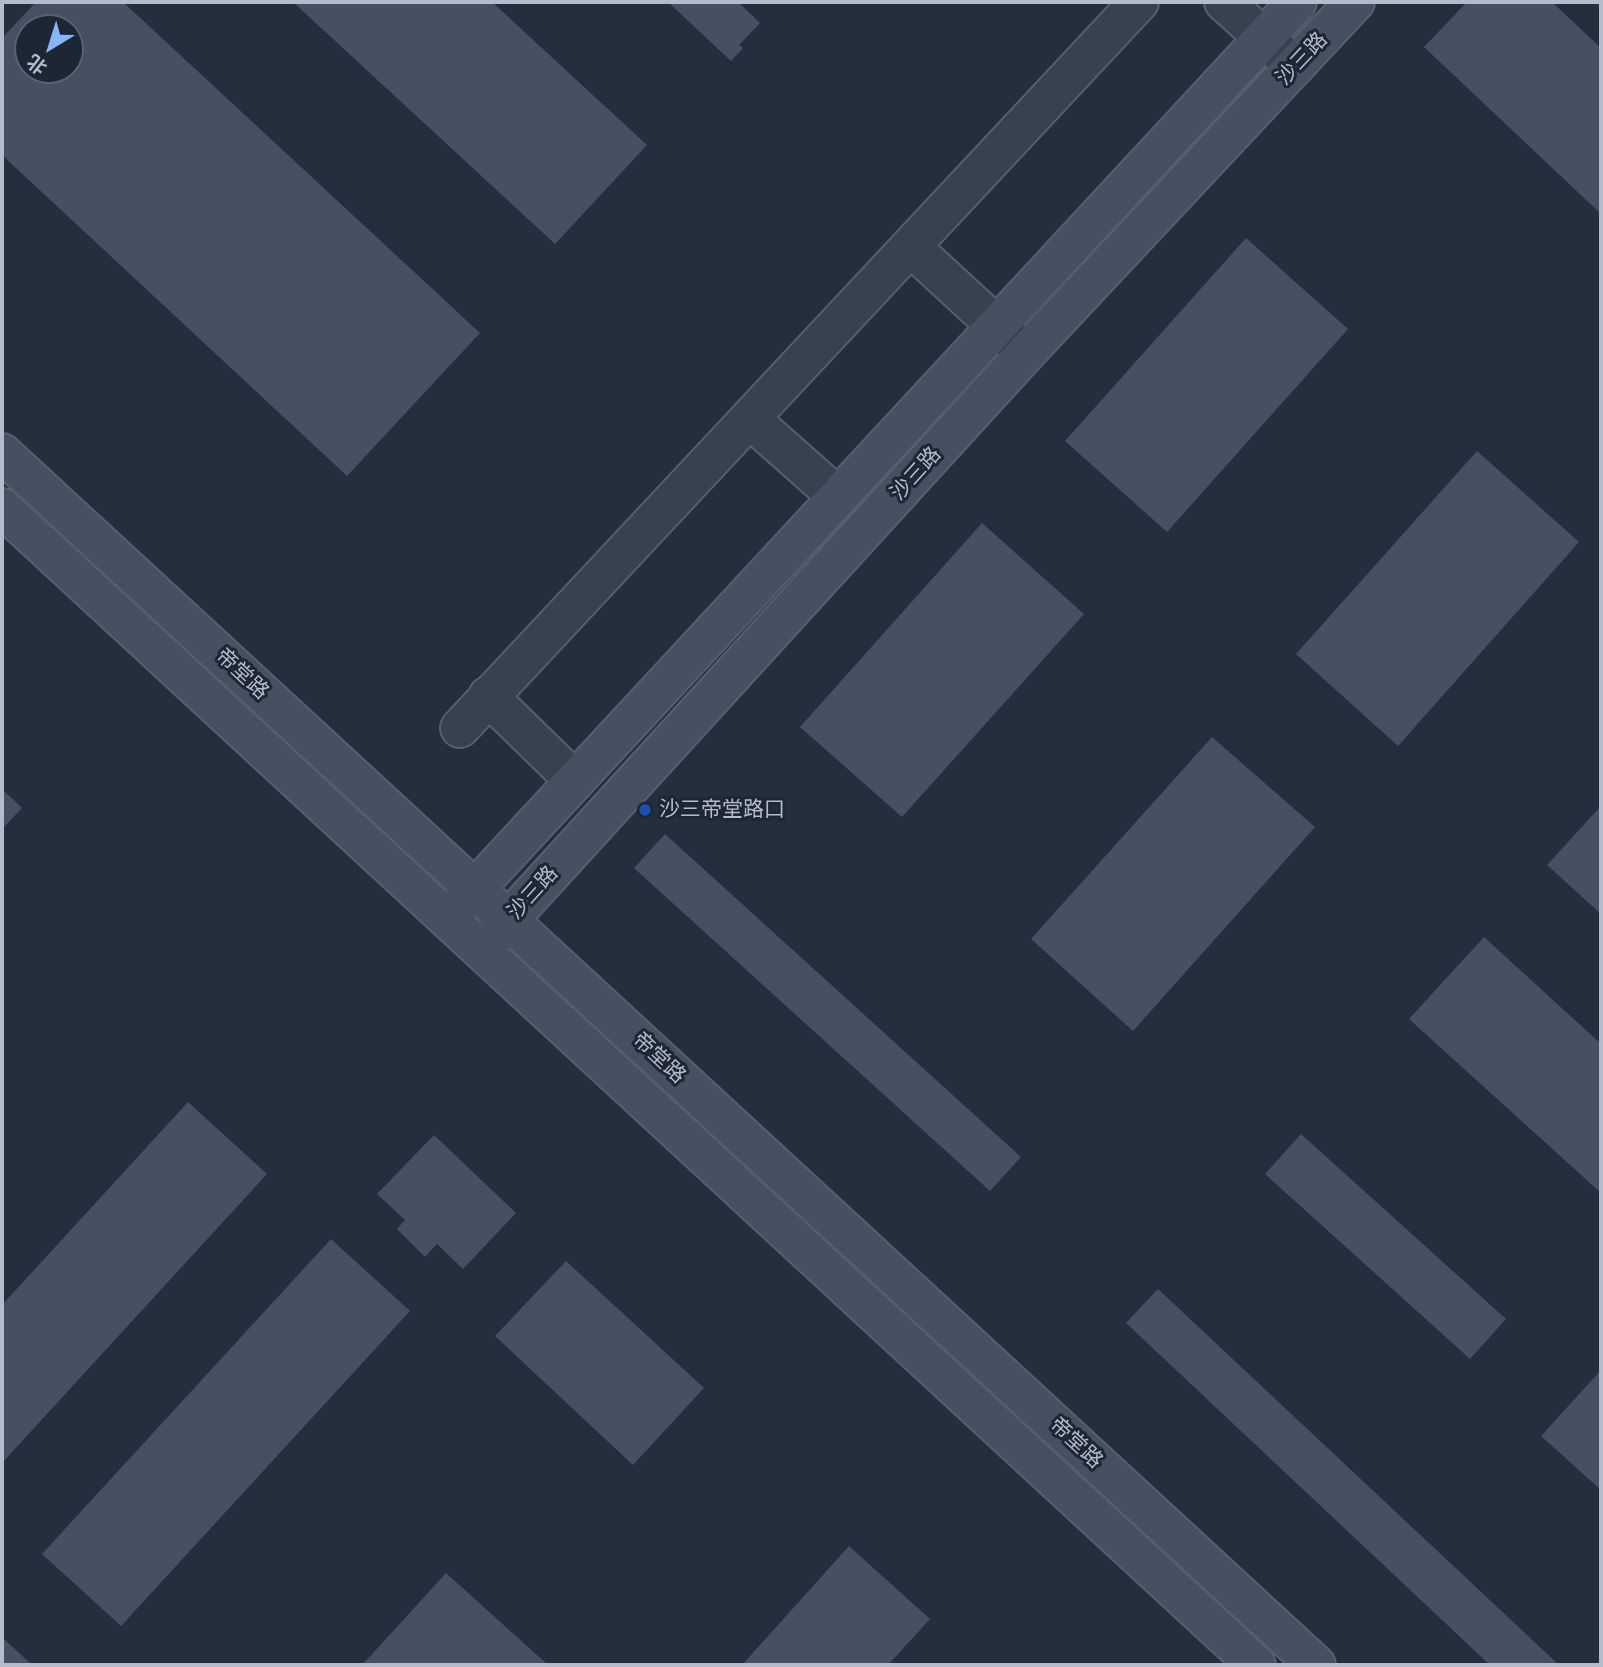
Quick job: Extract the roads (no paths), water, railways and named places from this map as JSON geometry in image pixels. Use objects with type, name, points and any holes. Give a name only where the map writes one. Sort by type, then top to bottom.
[{"type":"street","points":[[460,728],[1139,2]]},
{"type":"street","points":[[1224,2],[1295,66]]},
{"type":"street","name":"沙三路","points":[[447,919],[1297,2]]},
{"type":"street","name":"沙三路","points":[[481,950],[1026,353],[1355,2]]},
{"type":"street","points":[[911,247],[1026,353]]},
{"type":"street","points":[[750,419],[838,497]]},
{"type":"street","name":"帝堂路","points":[[2,453],[1316,1665]]},
{"type":"street","name":"帝堂路","points":[[2,508],[1256,1665]]},
{"type":"street","points":[[488,696],[575,781]]},
{"type":"place","name":"沙三帝堂路口","points":[[645,810]]}]
